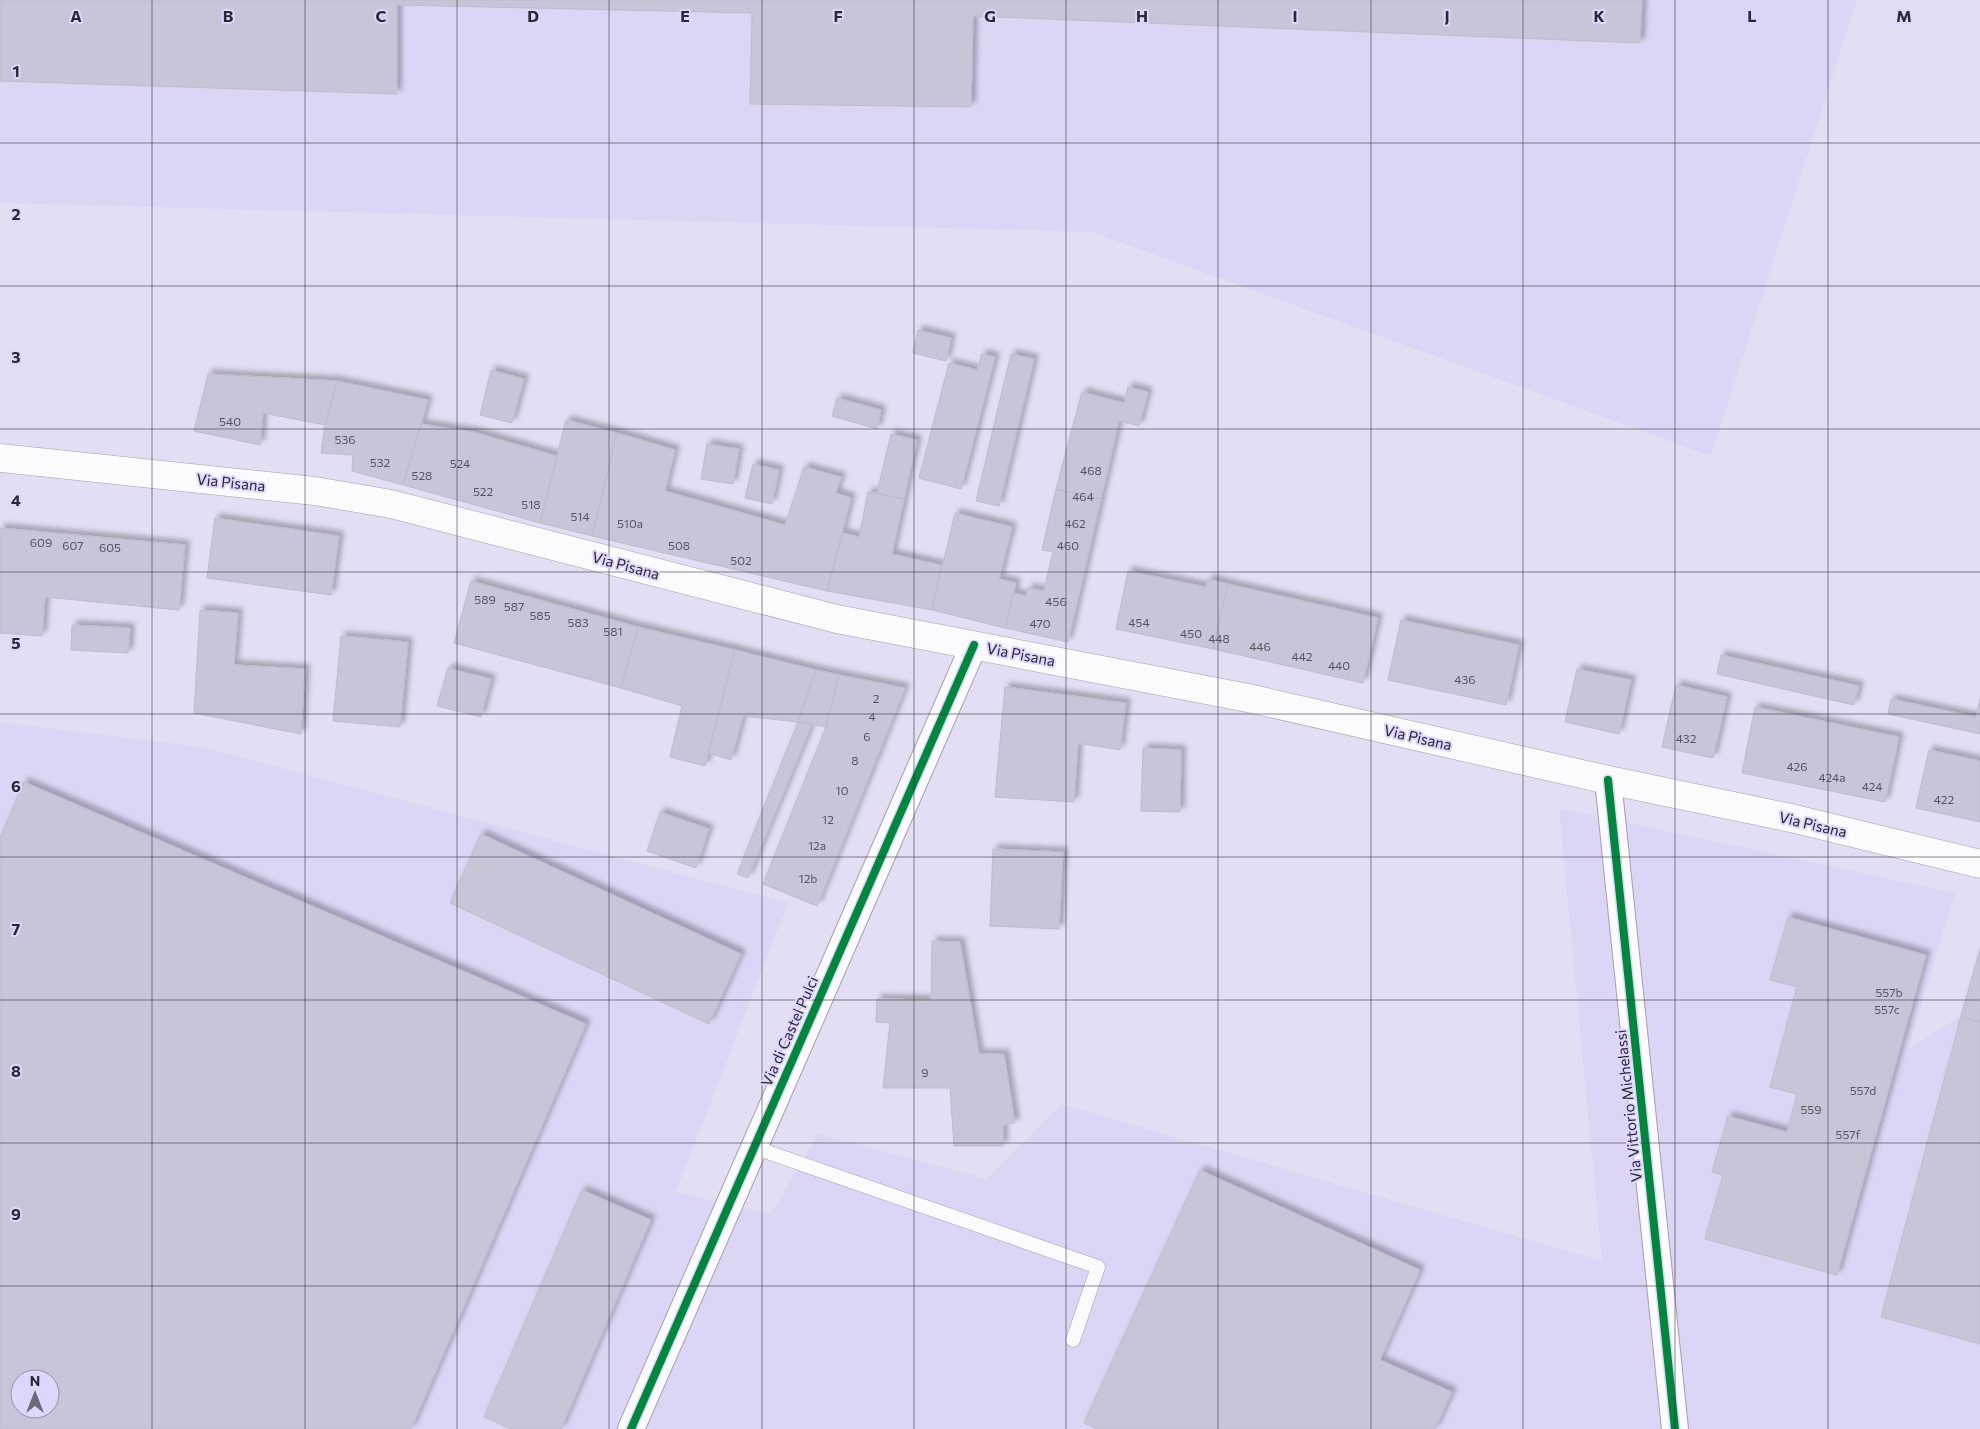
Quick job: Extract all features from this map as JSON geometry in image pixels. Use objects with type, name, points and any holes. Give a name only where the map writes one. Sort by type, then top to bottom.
[{"type":"main road","name":"Via Pisana","points":[[0,458],[315,491],[391,504],[837,619],[1248,698],[1608,780],[1791,818],[1980,864]]},
{"type":"street","name":"Via di Castel Pulci","points":[[632,1429],[753,1147],[974,645]]},
{"type":"street","name":"Via Vittorio Michelassi","points":[[1608,780],[1675,1429]]},
{"type":"lane","points":[[753,1147],[1098,1267],[1073,1340]]},
{"type":"shaded area","points":[[0,0],[1857,0],[1711,456],[1092,232],[0,203]]},
{"type":"shaded area","points":[[0,722],[203,747],[788,903],[676,1192],[771,1214],[819,1134],[987,1179],[1061,1104],[1602,1261],[1559,808],[1955,893],[1908,1049],[1961,1016],[1980,1022],[1980,1429],[0,1429]]},
{"type":"building","points":[[0,0],[1642,0],[1640,43],[973,16],[971,107],[750,104],[752,13],[397,5],[397,94],[0,81]]},
{"type":"building","points":[[918,330],[951,338],[946,361],[913,353]]},
{"type":"building","points":[[982,354],[995,357],[961,489],[919,478],[949,363],[977,370]]},
{"type":"building","points":[[1011,354],[1034,359],[999,506],[976,501]]},
{"type":"building","points":[[491,370],[524,379],[512,423],[480,415]]},
{"type":"building","points":[[208,374],[337,381],[325,425],[263,413],[260,445],[194,431]]},
{"type":"building","points":[[337,381],[428,400],[403,485],[352,471],[353,455],[321,453],[325,425]]},
{"type":"building","points":[[1128,387],[1148,392],[1139,426],[1119,421],[1101,499],[1056,489],[1082,392],[1124,403]]},
{"type":"building","points":[[837,398],[881,410],[877,429],[832,416]]},
{"type":"building","points":[[566,420],[617,433],[592,536],[540,523]]},
{"type":"building","points":[[421,424],[473,432],[557,456],[540,523],[403,485]]},
{"type":"building","points":[[617,433],[675,450],[665,491],[785,525],[804,467],[841,477],[836,493],[851,498],[827,591],[592,536]]},
{"type":"building","points":[[891,434],[917,440],[904,499],[877,493]]},
{"type":"building","points":[[707,444],[739,449],[733,484],[701,479]]},
{"type":"building","points":[[753,464],[779,470],[772,504],[745,498]]},
{"type":"building","points":[[1056,489],[1101,499],[1068,642],[1005,628],[1013,593],[1026,596],[1028,588],[1044,591],[1053,552],[1042,550]]},
{"type":"building","points":[[868,492],[904,499],[892,554],[941,565],[932,610],[827,591],[843,533],[859,537]]},
{"type":"building","points":[[955,513],[1012,527],[999,579],[1016,583],[1005,628],[932,610]]},
{"type":"building","points":[[215,518],[339,536],[331,595],[207,578]]},
{"type":"building","points":[[0,528],[185,545],[179,610],[45,597],[42,636],[0,633]]},
{"type":"building","points":[[1128,571],[1206,587],[1208,579],[1228,584],[1213,649],[1116,629]]},
{"type":"building","points":[[471,581],[638,627],[621,688],[454,643]]},
{"type":"building","points":[[1228,584],[1378,618],[1363,683],[1213,649]]},
{"type":"building","points":[[200,610],[238,613],[234,665],[305,669],[301,734],[194,713]]},
{"type":"building","points":[[1401,620],[1519,645],[1506,705],[1388,680]]},
{"type":"building","points":[[72,625],[130,628],[128,653],[71,650]]},
{"type":"building","points":[[638,627],[735,650],[705,766],[670,757],[682,706],[621,688]]},
{"type":"building","points":[[341,636],[408,642],[400,727],[333,721]]},
{"type":"building","points":[[735,650],[816,670],[798,722],[743,716],[731,760],[708,753]]},
{"type":"building","points":[[1721,655],[1859,686],[1854,705],[1717,674]]},
{"type":"building","points":[[448,668],[491,679],[481,717],[437,706]]},
{"type":"building","points":[[1577,669],[1631,680],[1619,734],[1565,722]]},
{"type":"building","points":[[816,670],[839,675],[826,727],[798,722]]},
{"type":"building","points":[[839,675],[905,688],[817,906],[763,884],[826,727]]},
{"type":"building","points":[[1676,685],[1727,697],[1713,758],[1662,747]]},
{"type":"building","points":[[1005,687],[1126,703],[1120,750],[1078,743],[1074,802],[995,797]]},
{"type":"building","points":[[1891,699],[1976,717],[1980,699],[1980,734],[1888,714]]},
{"type":"building","points":[[1755,707],[1899,737],[1885,802],[1742,773]]},
{"type":"building","points":[[798,722],[812,724],[748,878],[737,874]]},
{"type":"building","points":[[1143,748],[1181,750],[1180,812],[1141,811]]},
{"type":"building","points":[[1929,750],[1980,761],[1980,822],[1916,808]]},
{"type":"building","points":[[24,782],[586,1024],[411,1429],[0,1429],[0,838]]},
{"type":"building","points":[[660,812],[709,829],[696,868],[647,851]]},
{"type":"building","points":[[481,834],[741,954],[709,1024],[450,903]]},
{"type":"building","points":[[993,849],[1063,852],[1059,929],[990,926]]},
{"type":"building","points":[[1788,917],[1926,955],[1837,1275],[1705,1239],[1723,1175],[1712,1172],[1728,1116],[1787,1132],[1797,1094],[1770,1087],[1797,987],[1770,980]]},
{"type":"building","points":[[932,941],[960,942],[979,1054],[1004,1054],[1015,1123],[1003,1125],[1003,1146],[954,1146],[950,1088],[883,1088],[890,1023],[876,1022],[877,999],[931,1000]]},
{"type":"building","points":[[1980,949],[1980,1022],[1961,1016]]},
{"type":"building","points":[[1961,1016],[1980,1022],[1980,1344],[1881,1317]]},
{"type":"building","points":[[1200,1170],[1420,1270],[1380,1360],[1452,1392],[1435,1429],[1098,1429],[1084,1423]]},
{"type":"building","points":[[582,1190],[651,1220],[561,1429],[511,1429],[484,1417]]},
{"type":"cycle path","points":[[631,1429],[974,645]]},
{"type":"cycle path","points":[[1608,780],[1675,1429]]}]
